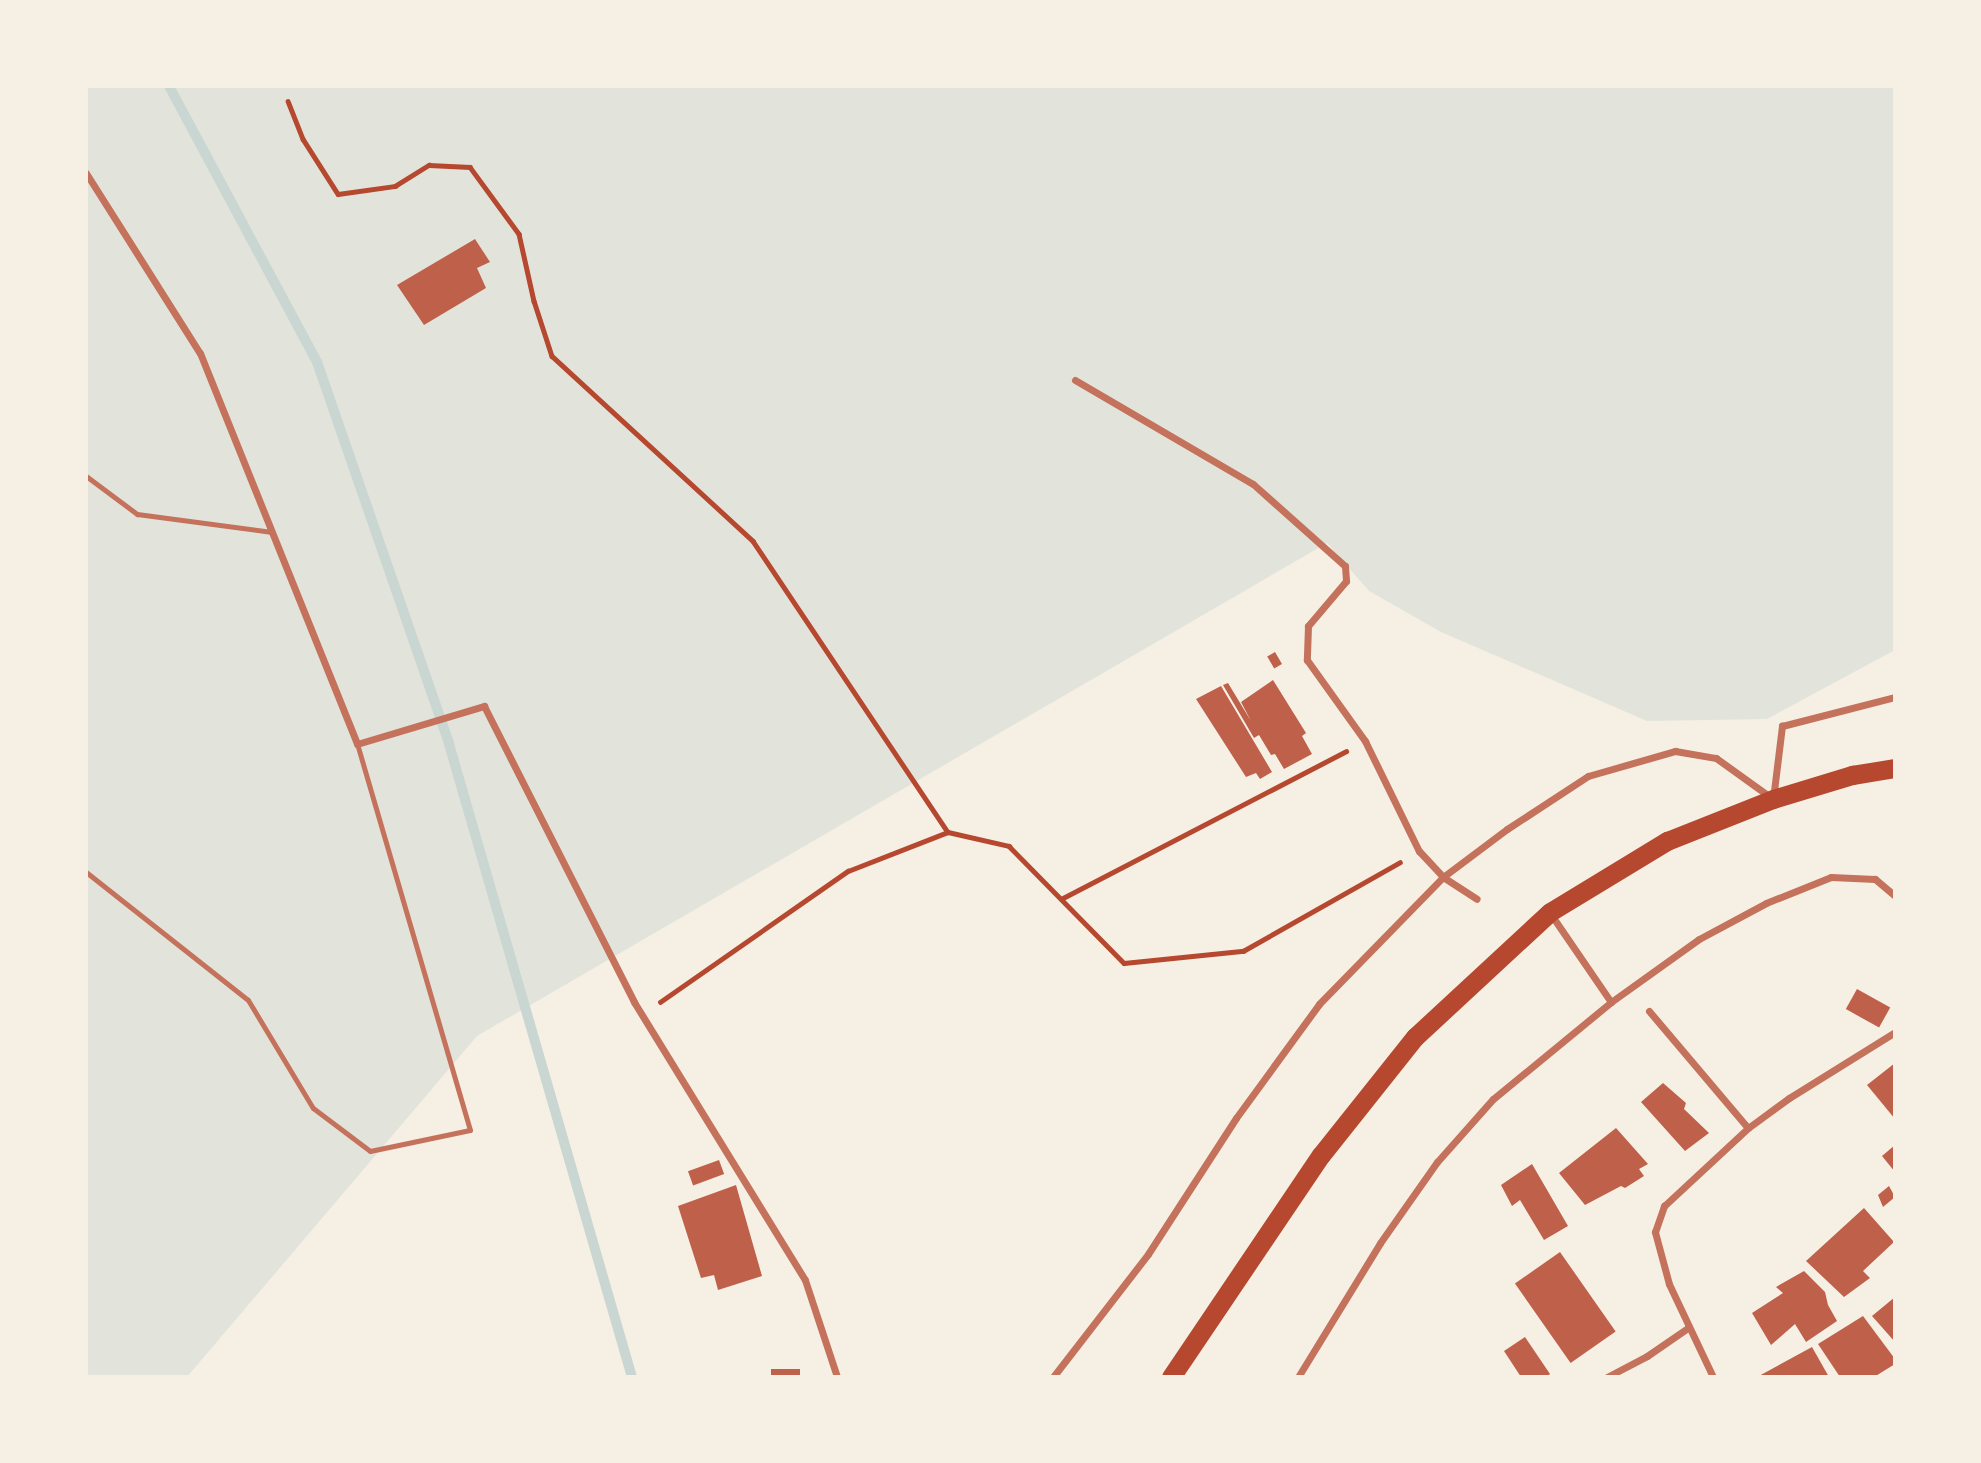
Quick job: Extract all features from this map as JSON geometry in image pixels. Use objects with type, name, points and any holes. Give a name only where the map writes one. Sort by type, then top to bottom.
[{"type":"highway","points":[[1171,1377],[1321,1155],[1415,1037],[1550,912],[1667,841],[1773,799],[1852,775],[1895,768]]},
{"type":"street","points":[[86,173],[200,353],[357,744],[484,706],[642,1015],[805,1280],[837,1377]]},
{"type":"street","points":[[1076,380],[1253,484],[1345,566],[1346,581],[1308,626],[1307,660],[1365,741],[1419,851],[1443,877],[1477,899]]},
{"type":"street","points":[[1053,1377],[1148,1254],[1236,1118],[1319,1004],[1443,877],[1507,829],[1588,776],[1675,751],[1716,758],[1773,799],[1782,726],[1895,696]]},
{"type":"street","points":[[1298,1377],[1380,1243],[1437,1162],[1493,1099],[1611,1002],[1699,939],[1766,903],[1830,877],[1875,879],[1895,896]]},
{"type":"street","points":[[1550,912],[1611,1002]]},
{"type":"street","points":[[1649,1011],[1748,1128]]},
{"type":"street","points":[[1713,1377],[1669,1284],[1655,1232],[1664,1206],[1748,1128],[1789,1098],[1895,1032]]},
{"type":"street","points":[[1607,1377],[1647,1356],[1689,1327]]},
{"type":"lane","points":[[86,477],[137,514],[272,532]]},
{"type":"lane","points":[[86,872],[248,1000],[313,1108],[370,1151],[470,1130],[357,744]]},
{"type":"path","points":[[288,101],[303,139],[338,194],[395,186],[429,165],[470,167],[519,234],[534,302],[552,356],[753,541],[948,832]]},
{"type":"path","points":[[1061,899],[1365,741]]},
{"type":"path","points":[[642,1015],[848,871],[948,832],[1009,846],[1124,963],[1243,951],[1419,851]]},
{"type":"shaded area","points":[[86,86],[1895,86],[1895,650],[1767,719],[1647,721],[1441,632],[1369,591],[1327,543],[477,1036],[187,1377],[86,1377]]},
{"type":"building","points":[[475,239],[490,262],[477,268],[486,288],[424,325],[397,285]]},
{"type":"building","points":[[1275,652],[1282,664],[1274,669],[1267,656]]},
{"type":"building","points":[[1273,680],[1306,733],[1302,736],[1312,754],[1284,769],[1275,754],[1271,755],[1259,735],[1254,738],[1223,685],[1228,683],[1251,721],[1241,702]]},
{"type":"building","points":[[1221,686],[1272,772],[1260,779],[1256,773],[1246,777],[1196,699]]},
{"type":"building","points":[[1857,989],[1890,1007],[1879,1028],[1846,1009]]},
{"type":"building","points":[[1895,1063],[1895,1119],[1867,1085]]},
{"type":"building","points":[[1663,1083],[1686,1103],[1684,1109],[1709,1133],[1685,1151],[1641,1102]]},
{"type":"building","points":[[1616,1128],[1648,1164],[1639,1169],[1644,1176],[1625,1188],[1621,1186],[1585,1205],[1559,1173]]},
{"type":"building","points":[[1895,1145],[1895,1172],[1882,1156]]},
{"type":"building","points":[[719,1160],[724,1174],[693,1185],[688,1171]]},
{"type":"building","points":[[1532,1164],[1568,1226],[1544,1240],[1520,1200],[1512,1206],[1501,1185]]},
{"type":"building","points":[[736,1185],[762,1276],[718,1290],[714,1275],[701,1278],[678,1206]]},
{"type":"building","points":[[1889,1186],[1895,1197],[1883,1207],[1878,1195]]},
{"type":"building","points":[[1864,1208],[1894,1242],[1863,1271],[1870,1278],[1844,1297],[1806,1261]]},
{"type":"building","points":[[1560,1252],[1616,1331],[1571,1363],[1515,1284]]},
{"type":"building","points":[[1804,1271],[1825,1292],[1828,1305],[1837,1321],[1806,1342],[1795,1324],[1771,1345],[1752,1313],[1783,1293],[1776,1287]]},
{"type":"building","points":[[1895,1297],[1895,1342],[1872,1316]]},
{"type":"building","points":[[1863,1316],[1895,1359],[1895,1364],[1874,1377],[1840,1377],[1818,1344]]},
{"type":"building","points":[[1525,1337],[1550,1374],[1546,1377],[1521,1377],[1504,1351]]},
{"type":"building","points":[[1812,1347],[1829,1377],[1757,1377]]},
{"type":"building","points":[[771,1369],[800,1369],[800,1377],[771,1377]]},
{"type":"waterway","points":[[169,86],[317,362],[449,744],[632,1377]]}]
